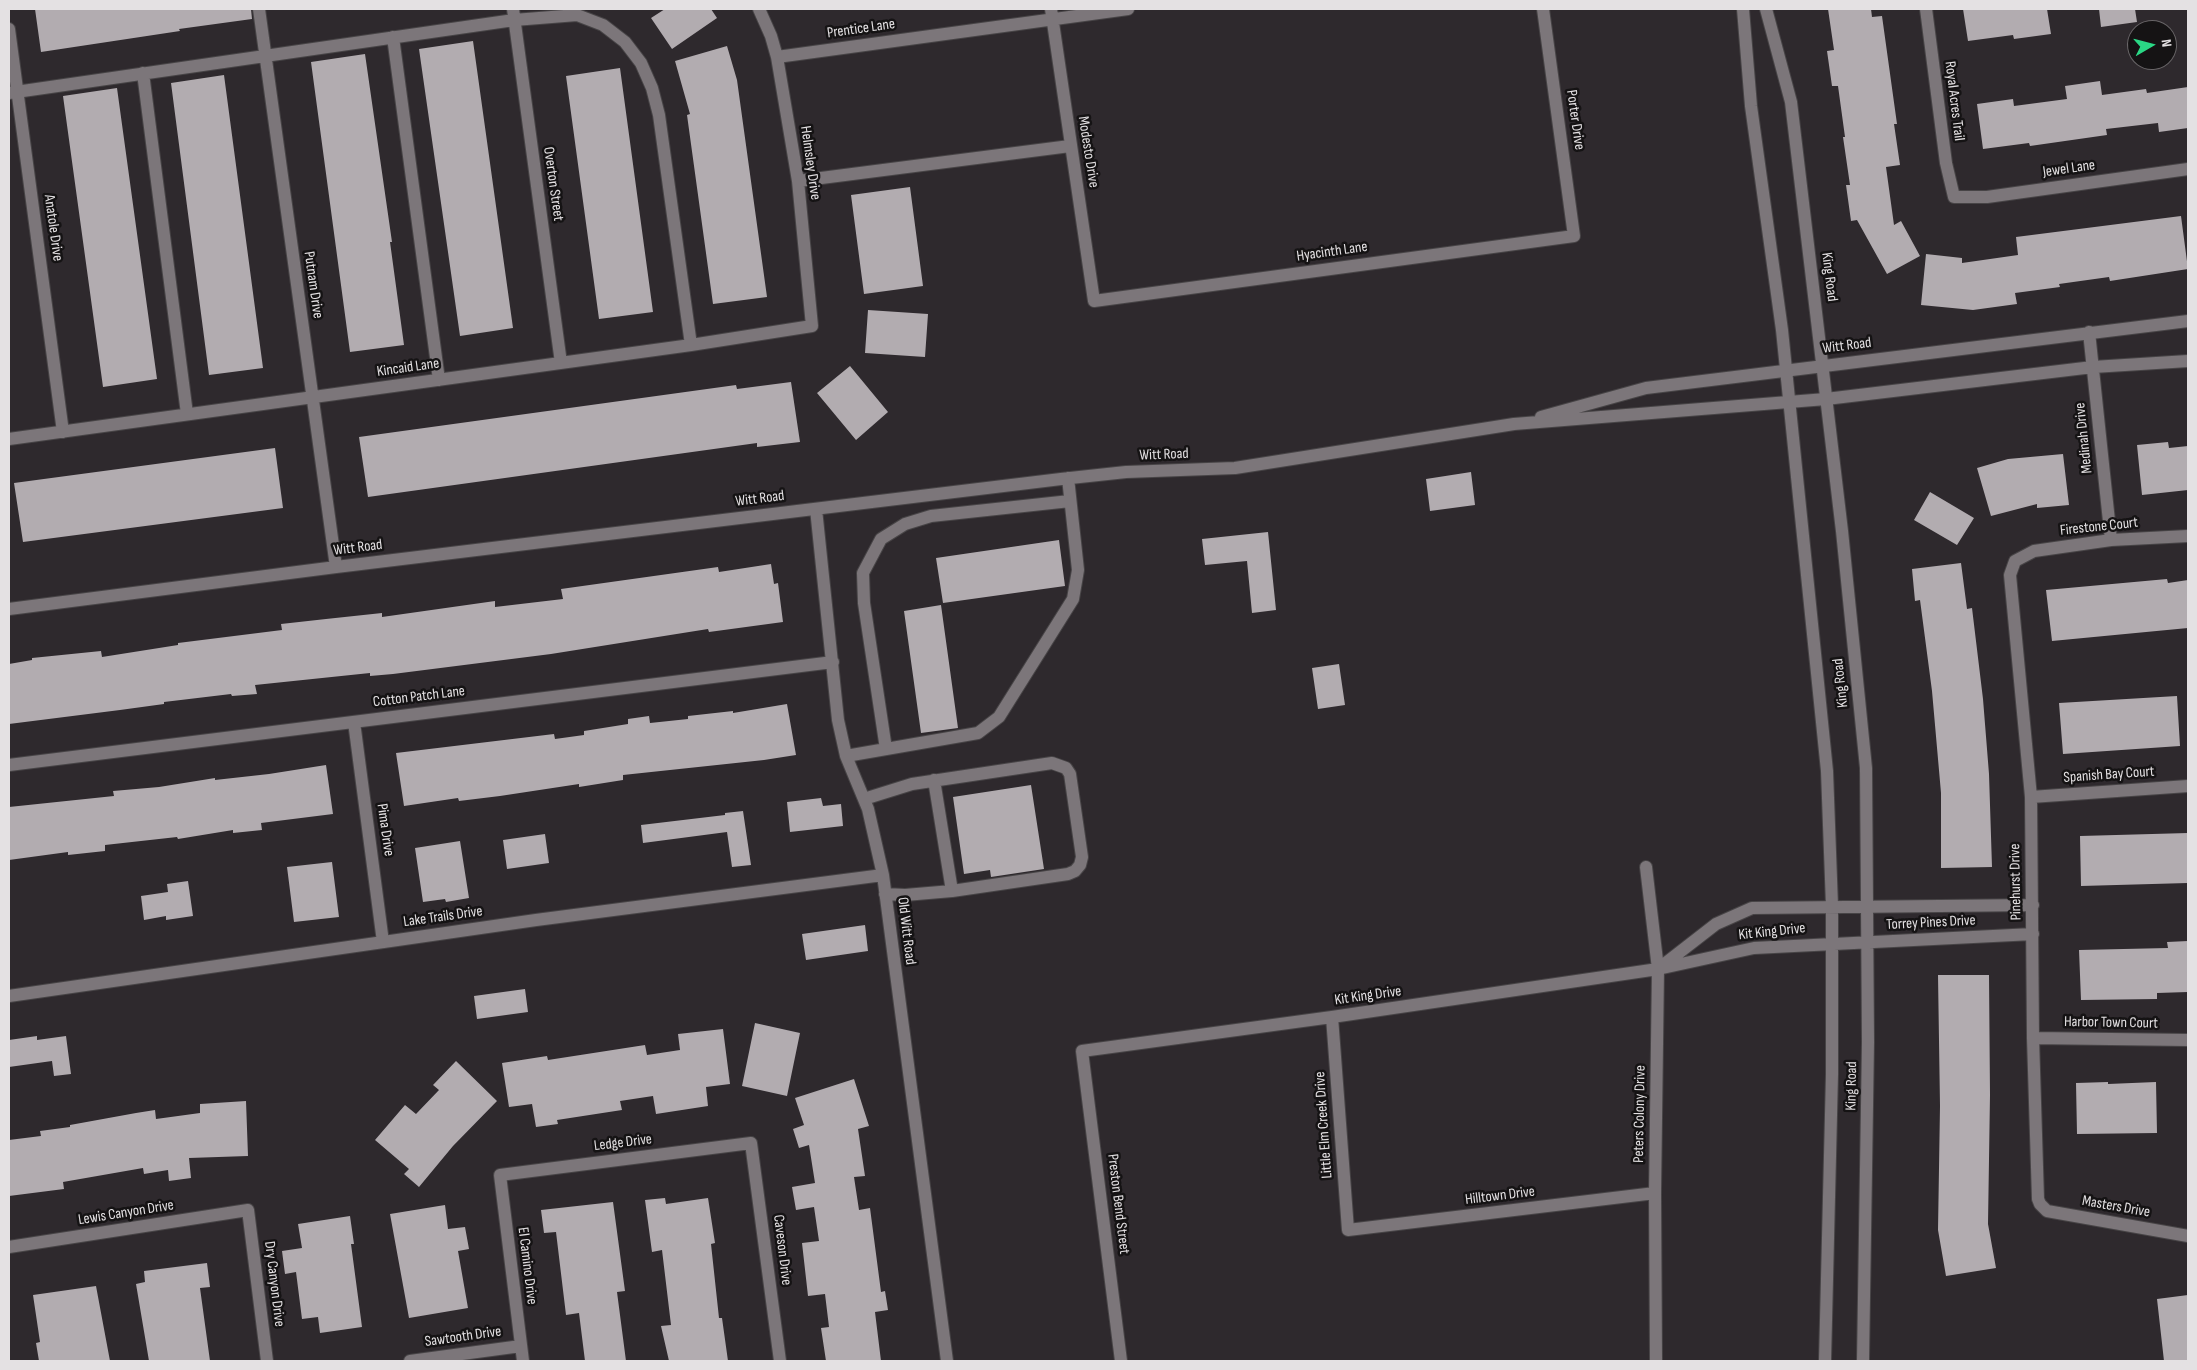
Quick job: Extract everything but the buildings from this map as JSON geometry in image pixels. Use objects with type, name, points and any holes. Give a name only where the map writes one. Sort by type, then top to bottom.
[{"type":"street","name":"Putnam Drive","points":[[259,9],[336,567]]},
{"type":"street","name":"Helmsley Drive","points":[[759,9],[771,36],[777,57],[798,181],[812,326]]},
{"type":"street","name":"Prentice Lane","points":[[777,57],[1052,14],[1128,9]]},
{"type":"street","name":"Porter Drive","points":[[1543,9],[1574,236]]},
{"type":"street","name":"King Road","points":[[1743,9],[1752,106],[1790,402],[1827,770],[1832,906],[1832,1074],[1825,1361]]},
{"type":"street","name":"King Road","points":[[1766,9],[1791,102],[1866,768],[1868,1069],[1864,1361]]},
{"type":"street","name":"Royal Acres Trail","points":[[1926,9],[1946,163],[1954,197]]},
{"type":"street","points":[[13,92],[393,37],[514,14],[577,15],[603,25],[625,42],[641,63],[652,88],[659,115],[691,345]]},
{"type":"street","name":"Overton Street","points":[[514,14],[561,363]]},
{"type":"street","name":"Modesto Drive","points":[[1052,14],[1094,301]]},
{"type":"street","name":"Anatole Drive","points":[[9,29],[13,92],[63,432]]},
{"type":"street","points":[[393,37],[439,380]]},
{"type":"street","points":[[143,73],[187,414]]},
{"type":"street","points":[[798,181],[1070,146]]},
{"type":"street","name":"Jewel Lane","points":[[1954,197],[1987,198],[2188,168]]},
{"type":"street","name":"Hyacinth Lane","points":[[1094,301],[1574,236]]},
{"type":"street","name":"Witt Road","points":[[1514,424],[1646,388],[2188,321]]},
{"type":"street","name":"Kincaid Lane","points":[[9,439],[691,345],[812,326]]},
{"type":"street","name":"Medinah Drive","points":[[2089,332],[2111,540]]},
{"type":"street","name":"Witt Road","points":[[9,609],[336,567],[1068,478],[1126,472],[1235,468],[1514,424],[1826,400],[2093,367],[2188,361]]},
{"type":"street","points":[[846,756],[978,733],[999,717],[1073,599],[1078,570],[1068,478]]},
{"type":"street","points":[[886,749],[863,593],[863,574],[881,539],[905,524],[931,516],[1070,501]]},
{"type":"street","name":"Old Witt Road","points":[[816,509],[838,720],[846,756],[864,799],[875,835],[883,875],[947,1361]]},
{"type":"street","name":"Firestone Court","points":[[2015,560],[2034,551],[2111,540],[2188,536]]},
{"type":"street","name":"Pinehurst Drive","points":[[2015,560],[2010,575],[2010,591],[2031,797],[2033,1038],[2037,1194],[2040,1204]]},
{"type":"street","name":"Cotton Patch Lane","points":[[9,765],[833,662]]},
{"type":"street","name":"Pima Drive","points":[[354,722],[384,942]]},
{"type":"street","points":[[864,799],[912,784],[1052,763],[1066,768],[1070,774],[1082,857],[1076,871],[1068,874],[952,891],[905,895],[885,894]]},
{"type":"street","points":[[934,780],[952,891]]},
{"type":"street","name":"Spanish Bay Court","points":[[2031,797],[2188,786]]},
{"type":"street","name":"Peters Colony Drive","points":[[1646,867],[1658,969],[1655,1193],[1656,1361]]},
{"type":"street","name":"Lake Trails Drive","points":[[9,996],[536,920],[883,875]]},
{"type":"street","name":"Torrey Pines Drive","points":[[1832,906],[2033,905]]},
{"type":"street","name":"Kit King Drive","points":[[1658,969],[1716,924],[1752,908],[1832,906]]},
{"type":"street","name":"Torrey Pines Drive","points":[[1831,943],[2033,934]]},
{"type":"street","name":"Kit King Drive","points":[[1082,1051],[1332,1017],[1658,969],[1754,948],[1831,943]]},
{"type":"street","name":"Little Elm Creek Drive","points":[[1332,1017],[1348,1230]]},
{"type":"street","name":"Harbor Town Court","points":[[2033,1038],[2188,1040]]},
{"type":"street","name":"Preston Bend Street","points":[[1082,1051],[1121,1361]]},
{"type":"street","name":"Ledge Drive","points":[[500,1175],[751,1143]]},
{"type":"street","name":"Caveson Drive","points":[[751,1143],[780,1361]]},
{"type":"street","name":"El Camino Drive","points":[[500,1175],[523,1361]]},
{"type":"street","name":"Hilltown Drive","points":[[1348,1230],[1655,1193]]},
{"type":"street","name":"Masters Drive","points":[[2040,1204],[2047,1211],[2188,1236]]},
{"type":"street","name":"Lewis Canyon Drive","points":[[9,1247],[248,1210]]},
{"type":"street","name":"Dry Canyon Drive","points":[[248,1210],[267,1361]]},
{"type":"street","name":"Sawtooth Drive","points":[[410,1361],[521,1346]]}]
